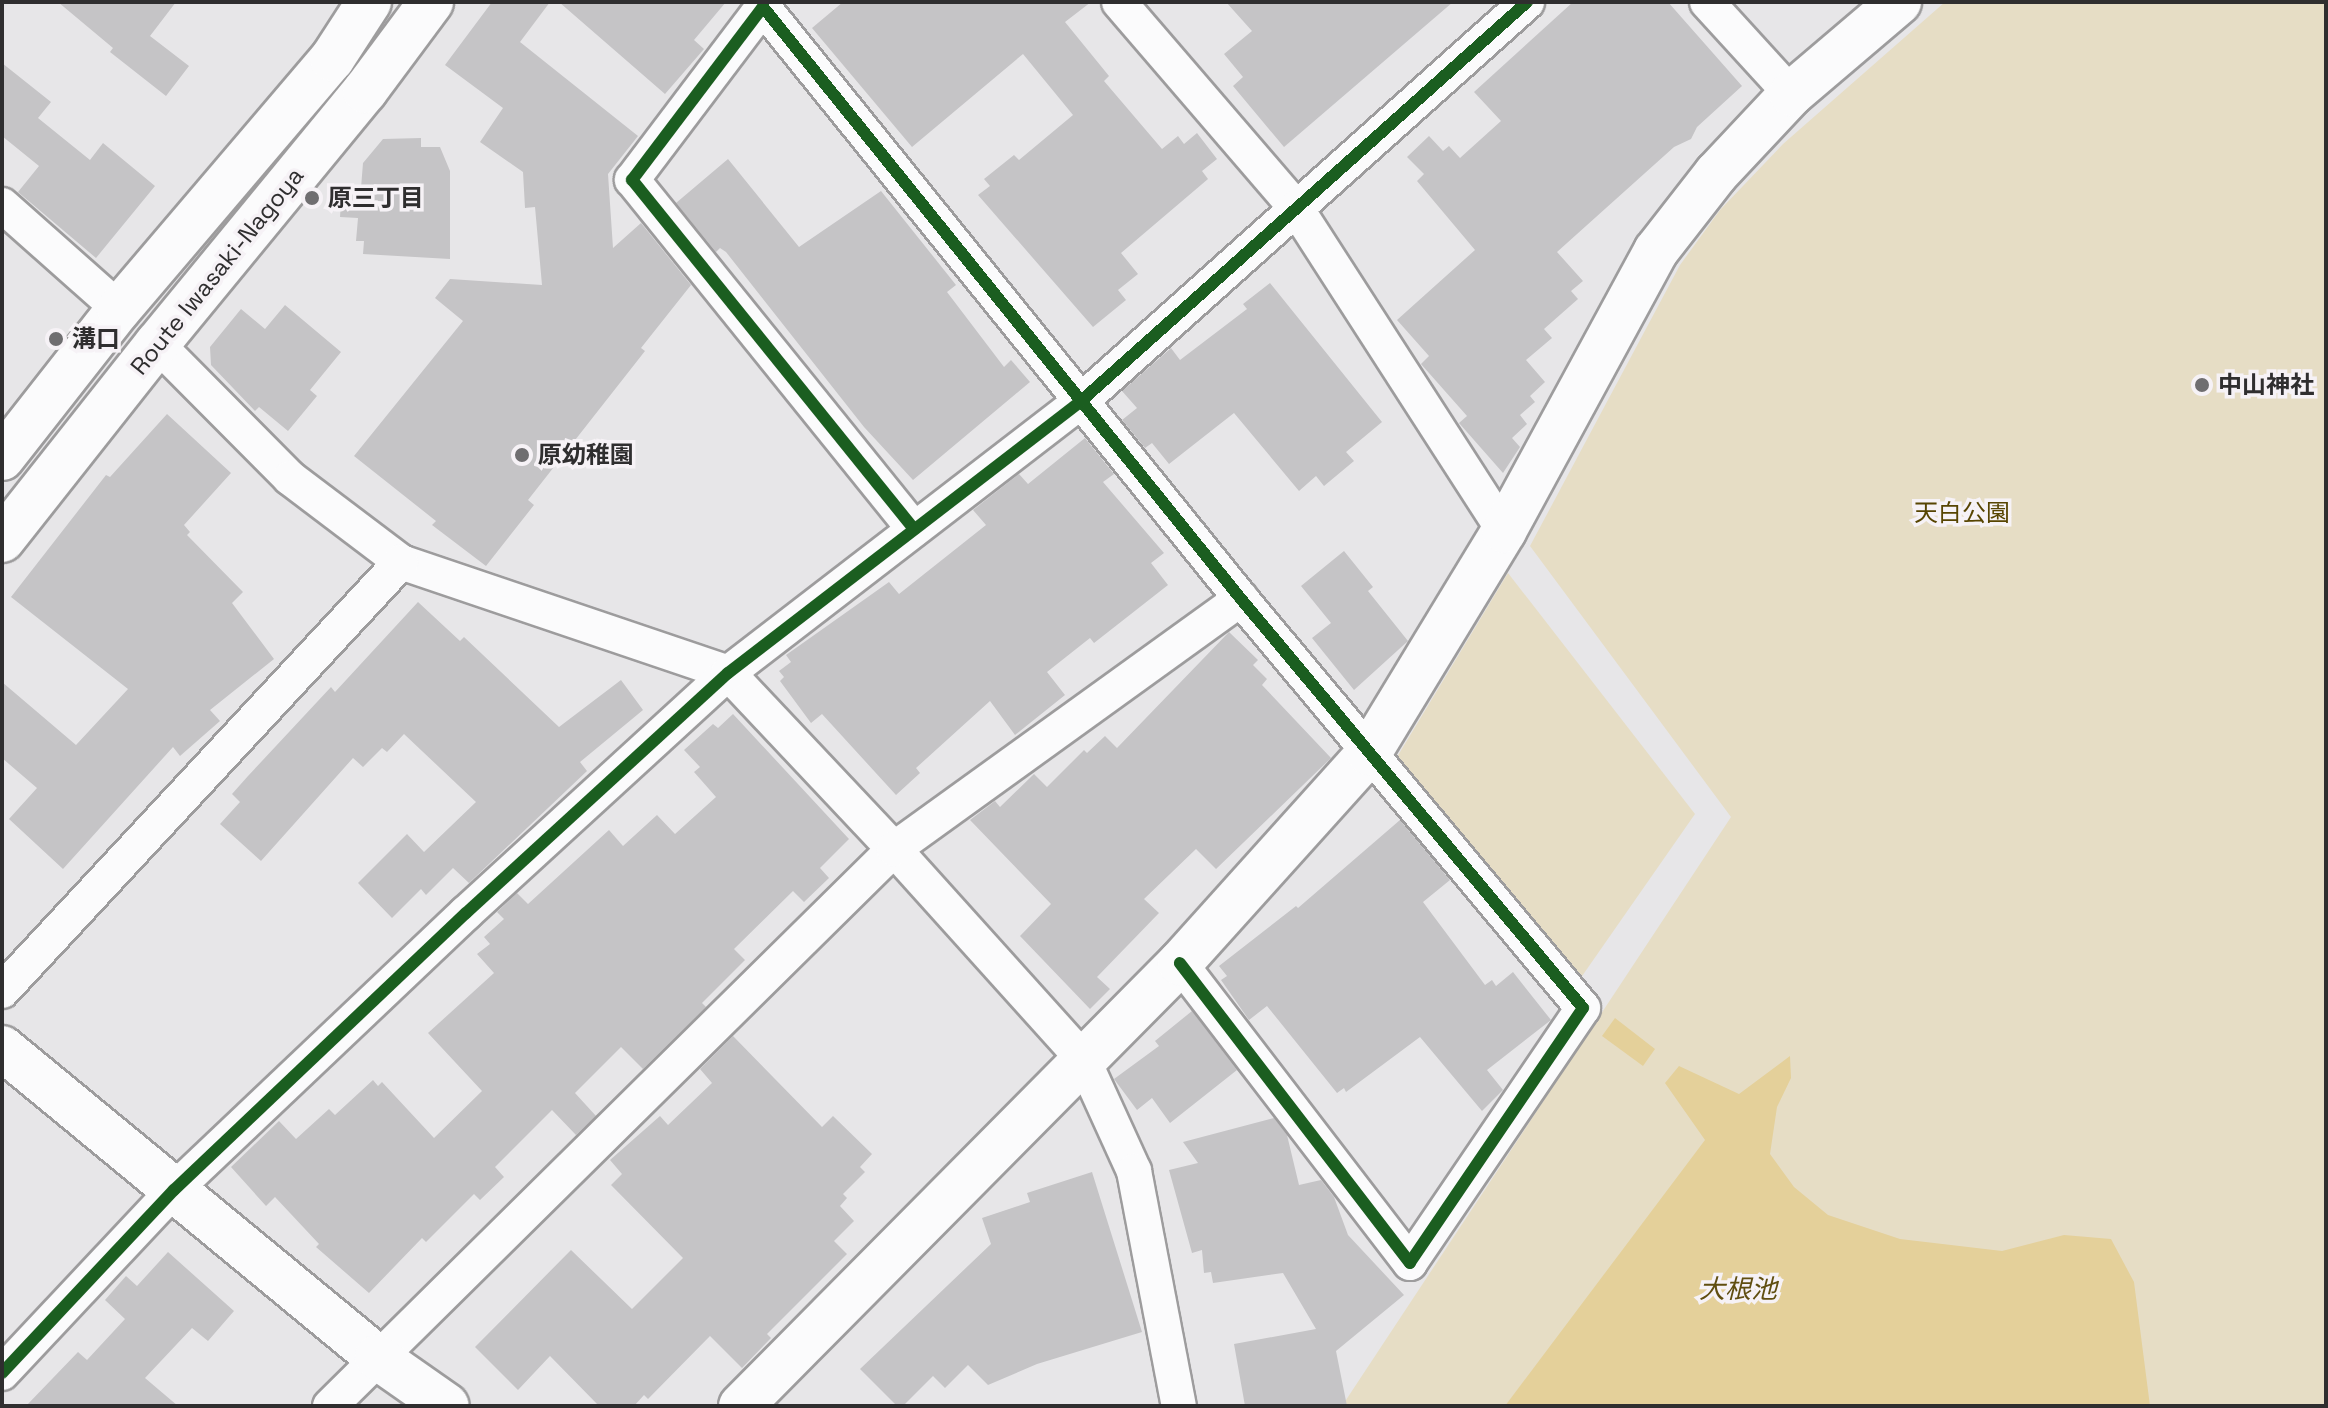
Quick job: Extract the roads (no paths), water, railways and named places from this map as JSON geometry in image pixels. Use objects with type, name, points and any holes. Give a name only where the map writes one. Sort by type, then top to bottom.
[{"type":"street","name":"Route Iwasaki-Nagoya","points":[[2,458],[119,309],[332,59],[369,2]]},
{"type":"street","name":"Route Iwasaki-Nagoya","points":[[2,540],[157,344],[365,91],[431,2]]},
{"type":"street","points":[[1119,2],[1296,208],[1504,531]]},
{"type":"street","points":[[2,1373],[174,1190],[455,923],[728,673],[1080,402],[1527,2]]},
{"type":"street","points":[[1707,2],[1791,94]]},
{"type":"street","points":[[741,1406],[1180,963],[1369,753],[1504,531],[1656,251],[1716,174],[1791,94],[1899,2]]},
{"type":"street","points":[[914,529],[632,180],[766,5],[1080,402],[1583,1008],[1410,1263],[1180,963]]},
{"type":"street","points":[[2,205],[119,309]]},
{"type":"street","points":[[157,344],[290,478],[401,562],[728,673],[894,849],[1083,1059],[1134,1171],[1179,1406]]},
{"type":"street","points":[[2,991],[401,562]]},
{"type":"street","points":[[330,1406],[894,849],[1241,599]]},
{"type":"street","points":[[2,1048],[377,1357],[447,1406]]},
{"type":"water","points":[[1615,1018],[1655,1049],[1643,1066],[1602,1036]]},
{"type":"water","name":"大根池","points":[[1790,1056],[1791,1078],[1777,1107],[1770,1154],[1794,1187],[1828,1215],[1900,1239],[2002,1251],[2064,1235],[2111,1239],[2134,1282],[2150,1406],[1505,1406],[1705,1140],[1665,1083],[1679,1066],[1739,1094]]},
{"type":"place","name":"原三丁目","points":[[312,198]]},
{"type":"place","name":"溝口","points":[[56,339]]},
{"type":"place","name":"中山神社","points":[[2202,385]]},
{"type":"place","name":"原幼稚園","points":[[522,455]]},
{"type":"park label","name":"天白公園","points":[[1962,513]]}]
